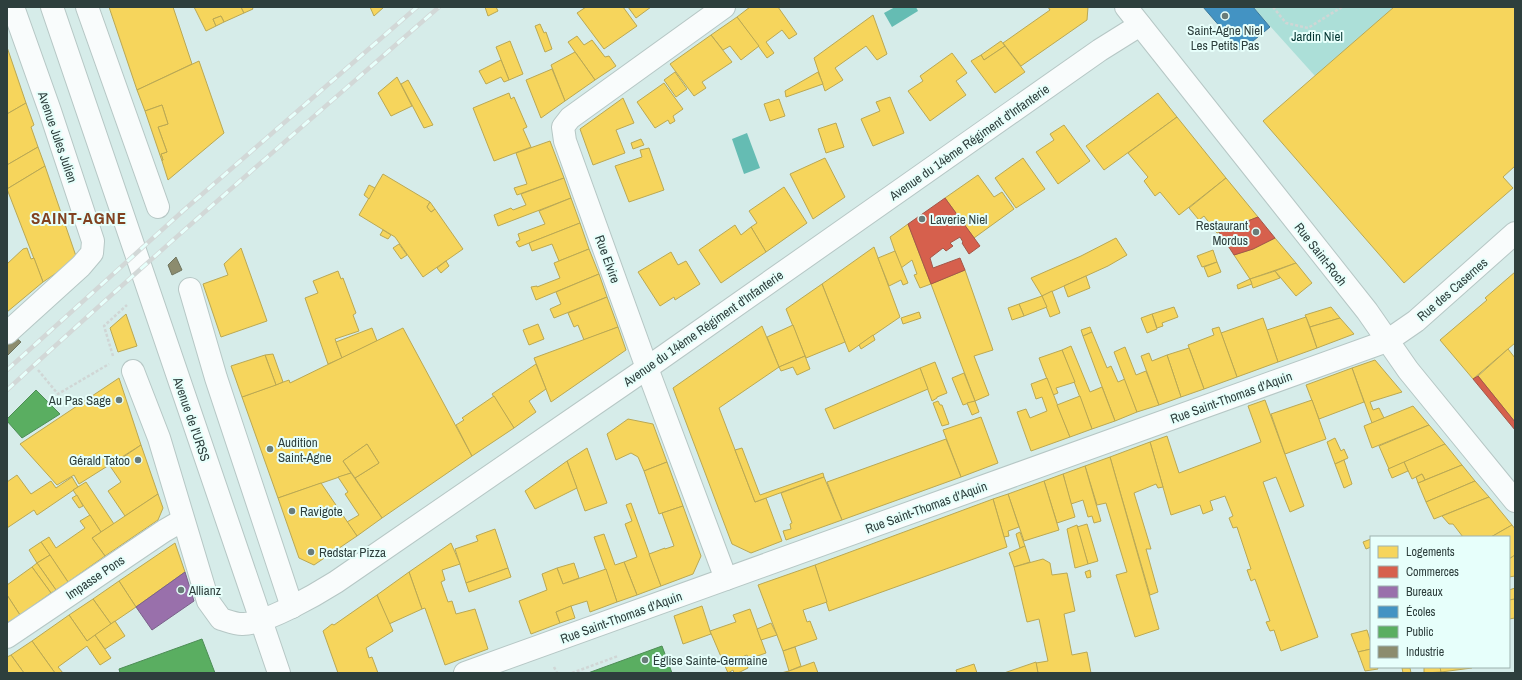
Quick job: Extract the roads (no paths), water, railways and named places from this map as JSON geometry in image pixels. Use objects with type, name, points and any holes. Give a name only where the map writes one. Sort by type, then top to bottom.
[{"type":"street","name":"Avenue Jules Julien","points":[[7,333],[81,266],[92,253],[93,241],[50,111],[13,7]]},
{"type":"street","name":"Avenue de l'URSS","points":[[52,7],[279,673]]},
{"type":"street","points":[[87,7],[158,208]]},
{"type":"street","name":"Rue Elvire","points":[[724,7],[570,118],[563,127],[565,141],[647,368],[726,579]]},
{"type":"street","name":"Rue Saint-Roch","points":[[1126,7],[1367,311],[1408,370],[1515,501]]},
{"type":"street","name":"Avenue du 14ème Régiment d'Infanterie","points":[[261,621],[316,595],[336,582],[647,368],[1100,50],[1140,25]]},
{"type":"street","name":"Rue des Casernes","points":[[1387,341],[1416,321],[1515,233]]},
{"type":"street","points":[[190,289],[216,378],[292,607]]},
{"type":"street","name":"Rue Saint-Thomas d'Aquin","points":[[465,673],[1387,341]]},
{"type":"street","points":[[134,371],[159,438],[208,601],[221,619],[243,624],[261,621]]},
{"type":"street","name":"Impasse Pons","points":[[7,637],[164,531],[184,520]]},
{"type":"railway","points":[[7,370],[184,210],[417,7]]},
{"type":"railway","points":[[7,390],[276,149],[439,7]]},
{"type":"place","name":"Saint-Agne Niel Les Petits Pas","points":[[1225,16]]},
{"type":"place","name":"Laverie Niel","points":[[922,219]]},
{"type":"place","name":"Restaurant Mordus","points":[[1256,232]]},
{"type":"place","name":"Au Pas Sage","points":[[119,400]]},
{"type":"place","name":"Audition Saint-Agne","points":[[270,449]]},
{"type":"place","name":"Gérald Tatoo","points":[[138,460]]},
{"type":"place","name":"Ravigote","points":[[292,511]]},
{"type":"place","name":"Redstar Pizza","points":[[311,552]]},
{"type":"place","name":"Allianz","points":[[181,590]]},
{"type":"place","name":"Église Sainte-Germaine","points":[[645,660]]},
{"type":"district","name":"SAINT-AGNE","points":[[79,218]]},
{"type":"park label","name":"Jardin Niel","points":[[1317,36]]}]
